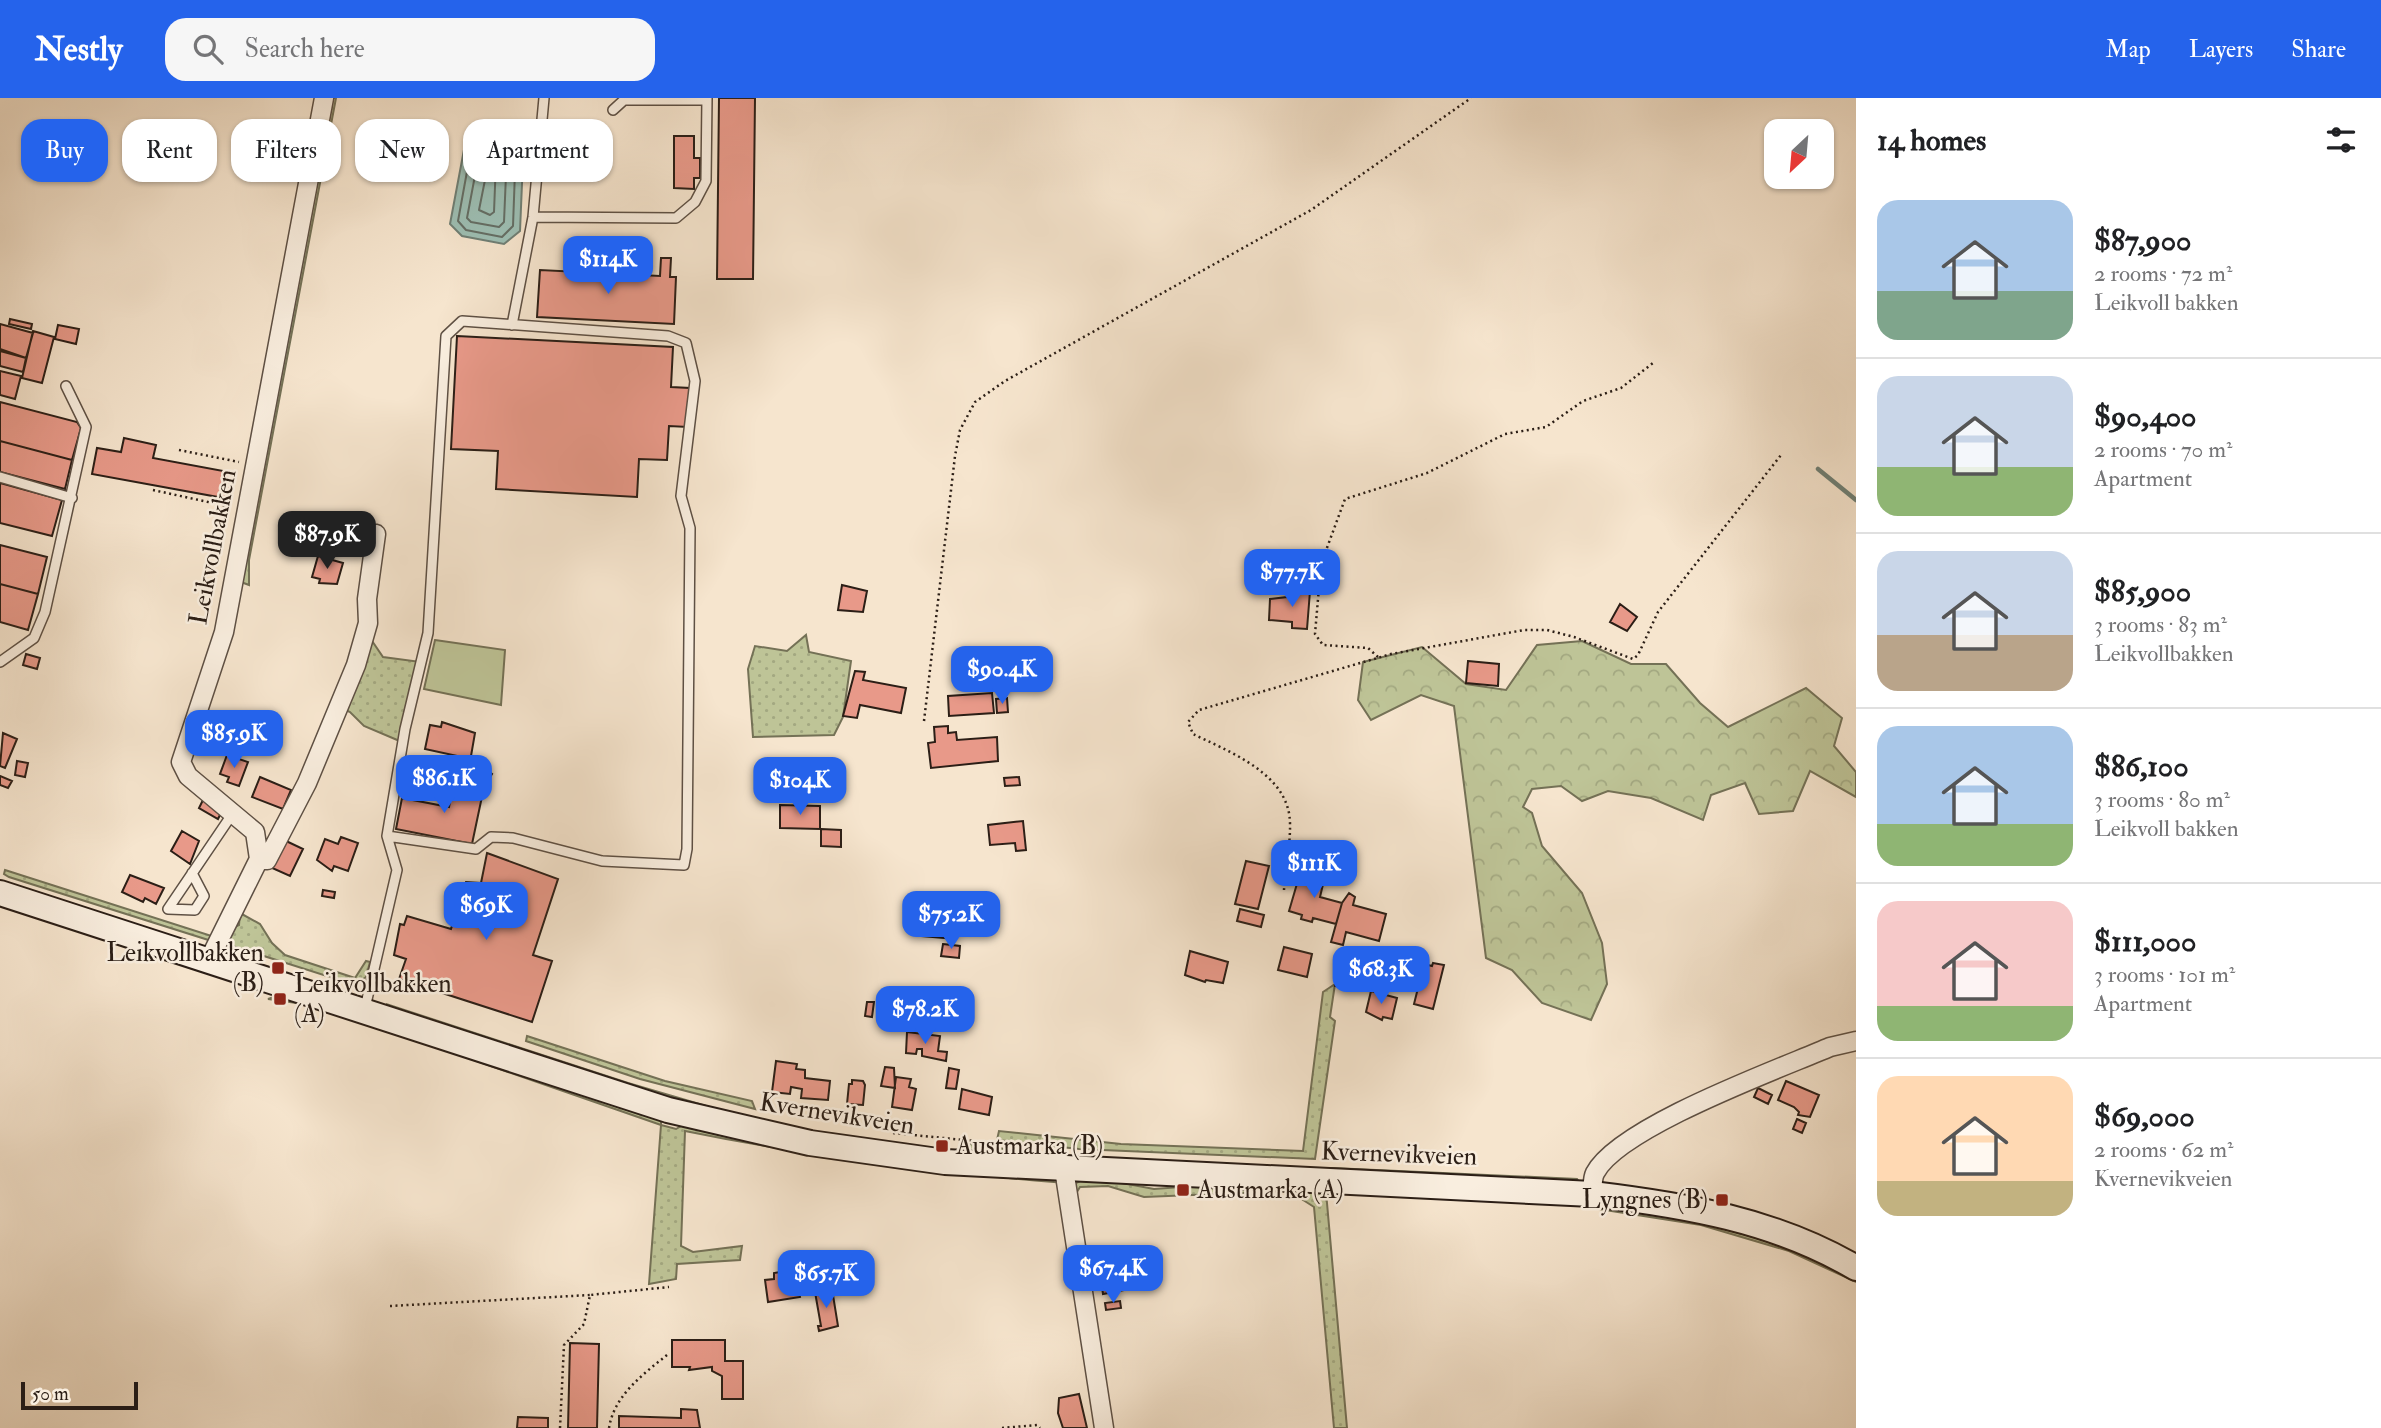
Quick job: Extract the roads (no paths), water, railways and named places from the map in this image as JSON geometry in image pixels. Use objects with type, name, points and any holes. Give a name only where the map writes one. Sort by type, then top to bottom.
[{"type":"main road","name":"Kvernevikveien","points":[[0,893],[668,1110],[754,1132],[810,1143],[945,1162],[1592,1194],[1678,1204],[1757,1224],[1856,1268]]},
{"type":"street","name":"Leikvollbakken","points":[[259,859],[255,832],[188,776],[181,762],[224,632],[324,98]]},
{"type":"street","points":[[209,960],[259,859],[267,860],[307,783],[356,665],[368,623],[368,599],[376,534]]},
{"type":"street","points":[[1592,1194],[1596,1171],[1613,1154],[1664,1119],[1817,1052],[1856,1041]]},
{"type":"street","points":[[1063,1169],[1104,1428]]},
{"type":"lane","points":[[513,325],[533,218],[544,98]]},
{"type":"lane","points":[[533,218],[676,218],[695,202],[706,181],[707,99],[624,100],[613,110]]},
{"type":"lane","points":[[364,1010],[397,870],[387,836],[402,742],[428,633],[446,336],[462,321],[668,336],[686,343],[695,381],[681,496],[690,528],[687,849],[684,865],[602,860],[513,838],[491,837],[476,849],[387,836]]},
{"type":"lane","points":[[0,662],[34,638],[45,612],[86,427],[66,386]]},
{"type":"lane","points":[[0,477],[72,498]]},
{"type":"lane","points":[[192,873],[204,895],[195,910],[168,909],[192,873],[233,813]]},
{"type":"water","points":[[463,155],[463,182],[522,182],[520,231],[504,244],[462,236],[450,224]]},
{"type":"waterway","points":[[1818,469],[1856,500]]},
{"type":"place","name":"Leikvollbakken (B)","points":[[278,968]]},
{"type":"place","name":"Leikvollbakken (A)","points":[[280,999]]},
{"type":"place","name":"Austmarka (B)","points":[[942,1146]]},
{"type":"place","name":"Austmarka (A)","points":[[1183,1190]]},
{"type":"place","name":"Lyngnes (B)","points":[[1722,1200]]}]
